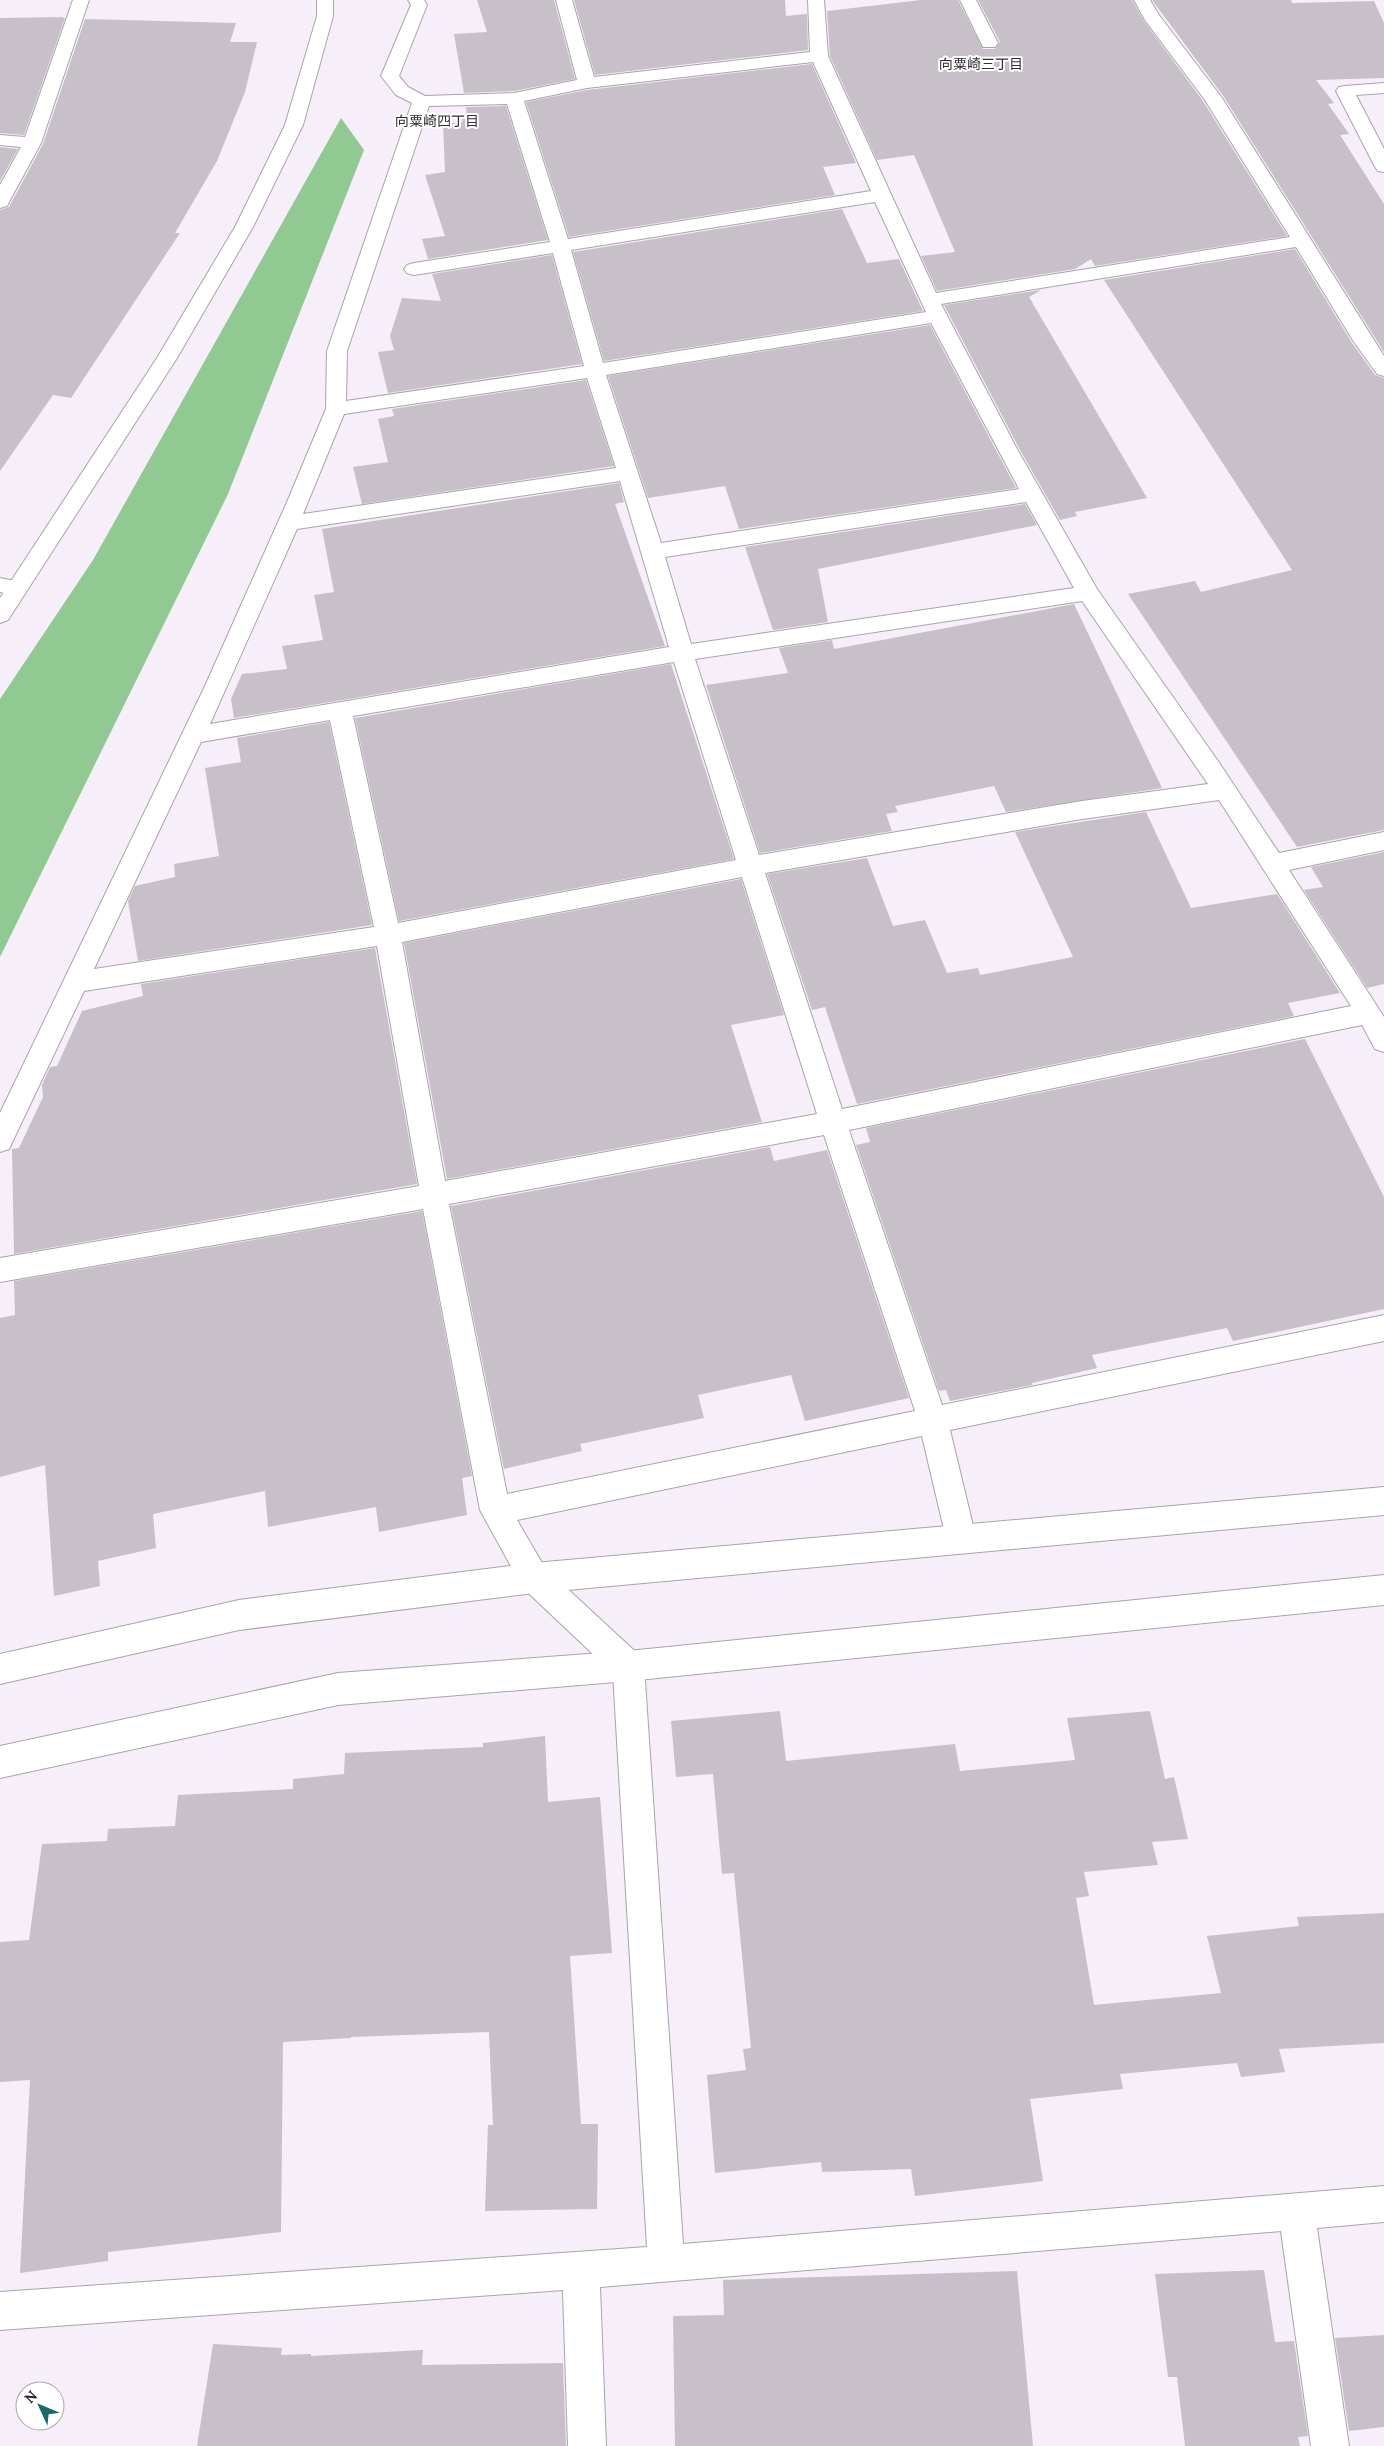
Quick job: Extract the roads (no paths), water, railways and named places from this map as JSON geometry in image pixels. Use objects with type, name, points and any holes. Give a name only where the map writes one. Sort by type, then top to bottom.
[{"type":"street","points":[[0,202],[32,143],[81,0]]},
{"type":"street","points":[[0,615],[8,587],[167,358],[244,228],[294,125],[325,16],[325,0]]},
{"type":"street","points":[[416,0],[418,5],[390,76],[402,91],[422,101],[514,98],[587,83],[819,56]]},
{"type":"street","points":[[564,0],[587,83]]},
{"type":"street","points":[[816,0],[819,56],[934,308],[1007,450],[1088,593],[1225,790],[1369,1013],[1384,1042]]},
{"type":"street","points":[[968,0],[989,43]]},
{"type":"street","points":[[1142,0],[1151,16],[1214,98],[1364,342],[1384,370]]},
{"type":"street","points":[[1384,88],[1345,91],[1384,168]]},
{"type":"street","points":[[514,98],[560,247],[595,371],[653,552],[682,653],[833,1122],[932,1421],[961,1538]]},
{"type":"street","points":[[0,1141],[193,735],[291,523],[336,409],[337,351],[422,101]]},
{"type":"street","points":[[0,140],[32,143]]},
{"type":"street","points":[[414,268],[560,247],[882,195]]},
{"type":"street","points":[[336,409],[595,371],[1301,241]]},
{"type":"street","points":[[291,523],[627,473]]},
{"type":"street","points":[[653,552],[1032,494]]},
{"type":"street","points":[[193,735],[682,653],[1088,593]]},
{"type":"street","points":[[340,711],[388,935],[434,1195],[495,1510],[534,1578],[628,1666],[666,2264]]},
{"type":"street","points":[[74,982],[388,935],[751,866],[1082,810],[1225,790]]},
{"type":"street","points":[[1272,864],[1384,841]]},
{"type":"street","points":[[0,1270],[434,1195],[833,1122],[1369,1013]]},
{"type":"street","points":[[495,1510],[1384,1328]]},
{"type":"street","points":[[0,1669],[239,1615],[534,1578],[1384,1501]]},
{"type":"street","points":[[0,1762],[338,1689],[628,1666],[1384,1590]]},
{"type":"street","points":[[0,2312],[666,2264],[1384,2204]]},
{"type":"street","points":[[1297,2212],[1330,2446]]},
{"type":"street","points":[[581,2270],[587,2446]]},
{"type":"district","name":"向粟崎三丁目","points":[[981,64]]},
{"type":"district","name":"向粟崎四丁目","points":[[437,121]]}]
